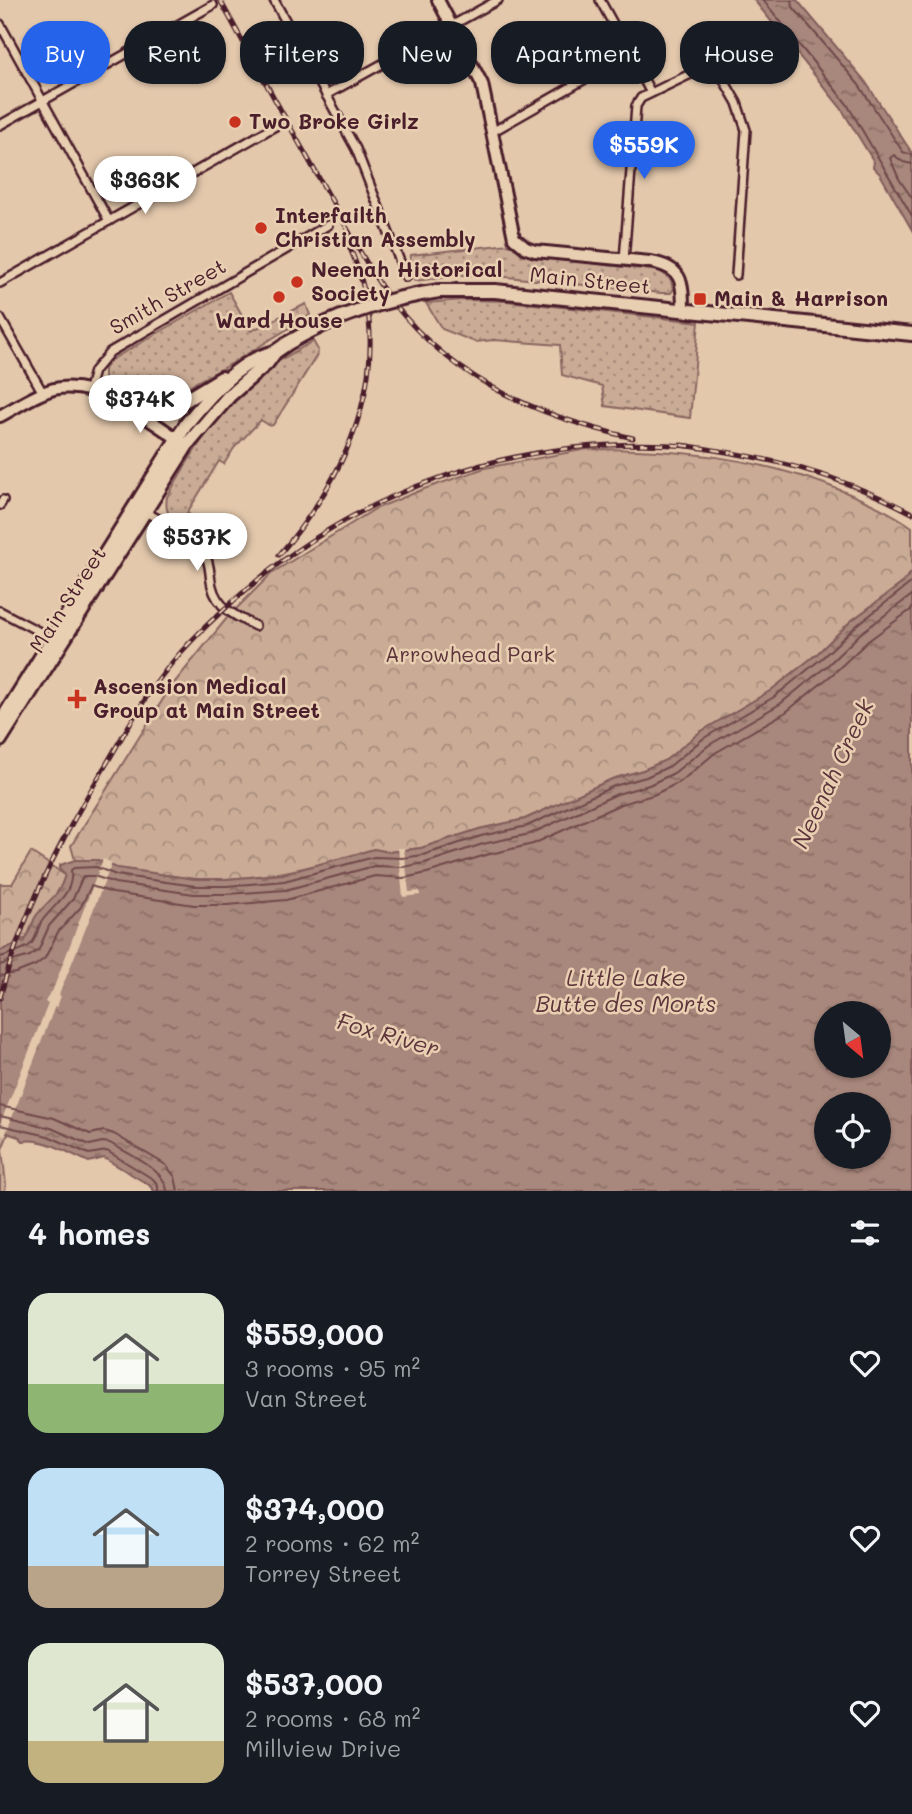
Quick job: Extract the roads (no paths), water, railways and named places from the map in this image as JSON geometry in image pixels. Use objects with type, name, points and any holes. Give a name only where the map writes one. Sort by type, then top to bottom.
[{"type":"main road","name":"Main Street","points":[[182,442],[267,363],[275,352],[288,343],[357,309],[397,298],[439,291],[495,290],[912,334]]},
{"type":"main road","name":"Main Street","points":[[0,740],[182,442],[201,406],[235,373],[262,355],[275,352]]},
{"type":"main road","points":[[120,404],[156,408],[173,406],[235,373]]},
{"type":"main road","name":"Main Street","points":[[0,723],[58,642]]},
{"type":"street","points":[[274,0],[356,149],[406,277]]},
{"type":"street","points":[[438,0],[449,21]]},
{"type":"street","points":[[461,21],[498,0]]},
{"type":"street","points":[[600,0],[611,21]]},
{"type":"street","points":[[0,125],[213,5]]},
{"type":"street","points":[[0,24],[109,221]]},
{"type":"street","points":[[624,260],[636,106],[651,93],[707,65],[718,70],[737,103],[746,130],[736,275]]},
{"type":"street","points":[[326,95],[378,67]]},
{"type":"street","points":[[477,70],[512,233],[519,243],[535,251],[660,264],[672,269],[681,282],[683,310]]},
{"type":"street","points":[[492,132],[576,84]]},
{"type":"street","points":[[646,84],[651,93]]},
{"type":"street","points":[[0,283],[277,125]]},
{"type":"street","name":"Smith Street","points":[[89,389],[94,371],[110,352],[328,225]]},
{"type":"street","points":[[0,318],[43,393]]},
{"type":"street","points":[[0,416],[43,393],[67,387],[89,389],[120,404],[182,442]]},
{"type":"street","points":[[141,509],[196,544],[209,562],[211,584],[218,599],[229,612],[255,626]]},
{"type":"street","points":[[0,611],[58,642]]},
{"type":"water","points":[[754,0],[797,0],[865,81],[912,153],[912,230],[841,108],[799,56],[799,21],[771,21]]},
{"type":"water","name":"Little Lake Butte des Morts","points":[[912,572],[912,1191],[154,1191],[149,1185],[104,1158],[89,1162],[40,1141],[23,1141],[0,1131],[0,951],[14,945],[17,939],[24,942],[36,916],[62,883],[65,875],[60,870],[60,865],[75,860],[98,860],[117,868],[195,879],[283,874],[374,849],[389,852],[421,848],[479,829],[525,819],[612,779],[666,760],[700,732],[770,691],[818,653],[851,621],[900,585]]},
{"type":"railway","points":[[220,0],[366,261],[405,317],[432,344],[492,387],[559,417],[633,438]]},
{"type":"railway","points":[[279,555],[306,521],[329,485],[361,410],[369,370],[370,329],[363,288],[349,246]]},
{"type":"railway","points":[[0,998],[20,936],[45,876],[74,819],[139,709],[168,668],[210,622],[278,564],[331,529],[385,500],[443,477],[502,460],[563,449],[626,445],[690,446]]},
{"type":"railway","points":[[681,445],[800,468],[855,487],[912,513]]},
{"type":"place","name":"Two Broke Girlz","points":[[235,122]]},
{"type":"place","name":"Interfailth Christian Assembly","points":[[261,228]]},
{"type":"place","name":"Neenah Historical Society","points":[[297,282]]},
{"type":"place","name":"Ward House","points":[[279,297]]},
{"type":"place","name":"Main & Harrison","points":[[700,299]]},
{"type":"place","name":"Ascension Medical Group at Main Street","points":[[77,699]]},
{"type":"park label","name":"Arrowhead Park","points":[[470,655]]},
{"type":"water label","name":"Neenah Creek","points":[[833,774]]},
{"type":"water label","name":"Fox River","points":[[388,1035]]}]
